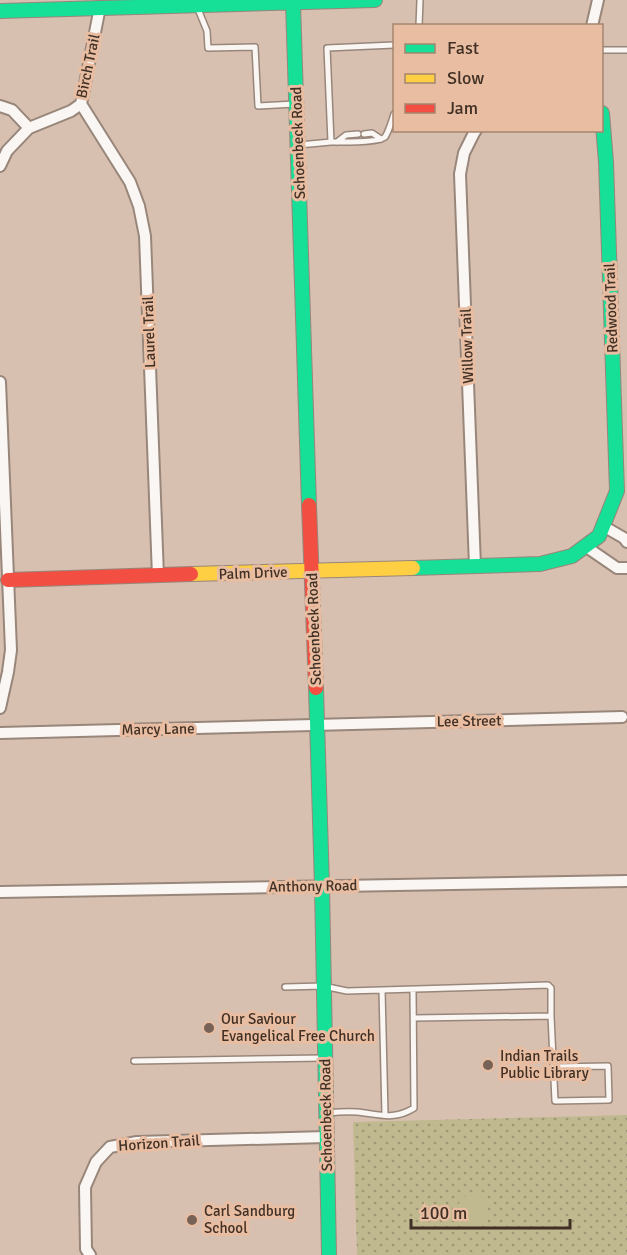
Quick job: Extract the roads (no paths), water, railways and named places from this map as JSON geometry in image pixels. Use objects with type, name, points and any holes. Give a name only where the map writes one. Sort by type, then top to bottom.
[{"type":"main road","points":[[0,11],[375,0]]},
{"type":"main road","name":"Schoenbeck Road","points":[[293,1],[322,886],[329,1255]]},
{"type":"main road","name":"Redwood Trail","points":[[601,531],[617,490],[603,125]]},
{"type":"main road","name":"Palm Drive","points":[[8,580],[540,564],[572,556],[601,531]]},
{"type":"street","points":[[592,24],[598,0]]},
{"type":"street","name":"Birch Trail","points":[[0,166],[10,149],[30,128],[71,111],[81,104],[100,8]]},
{"type":"street","name":"Laurel Trail","points":[[81,104],[130,182],[139,206],[145,236],[158,576]]},
{"type":"street","points":[[0,106],[12,110],[30,128]]},
{"type":"street","name":"Willow Trail","points":[[475,132],[464,153],[460,174],[475,566]]},
{"type":"street","points":[[0,140],[10,149]]},
{"type":"street","points":[[0,382],[11,650],[0,708]]},
{"type":"street","points":[[601,531],[624,538],[627,542]]},
{"type":"street","points":[[585,546],[617,568],[627,568]]},
{"type":"street","name":"Lee Street","points":[[316,725],[622,717]]},
{"type":"street","name":"Marcy Lane","points":[[0,733],[316,725]]},
{"type":"street","name":"Anthony Road","points":[[0,892],[627,880]]},
{"type":"street","name":"Horizon Trail","points":[[90,1255],[86,1249],[86,1187],[96,1162],[110,1147],[137,1142],[326,1137]]},
{"type":"lane","points":[[419,24],[420,0]]},
{"type":"lane","points":[[196,5],[207,31],[208,48],[255,47],[258,106],[297,104]]},
{"type":"lane","points":[[334,142],[327,48],[393,45]]},
{"type":"lane","points":[[604,50],[627,50]]},
{"type":"lane","points":[[298,145],[381,139],[385,137],[393,117]]},
{"type":"lane","points":[[334,142],[346,135],[372,133],[381,139]]},
{"type":"lane","points":[[285,987],[323,986],[346,991],[548,985],[551,988],[555,1101],[609,1100],[608,1066],[554,1067]]},
{"type":"lane","points":[[382,990],[385,1115]]},
{"type":"lane","points":[[325,1113],[404,1114],[414,1108],[413,990]]},
{"type":"lane","points":[[414,1018],[551,1016]]},
{"type":"lane","points":[[134,1061],[324,1058]]},
{"type":"place","name":"Our Saviour Evangelical Free Church","points":[[209,1028]]},
{"type":"place","name":"Indian Trails Public Library","points":[[488,1065]]},
{"type":"place","name":"Carl Sandburg School","points":[[192,1220]]}]
